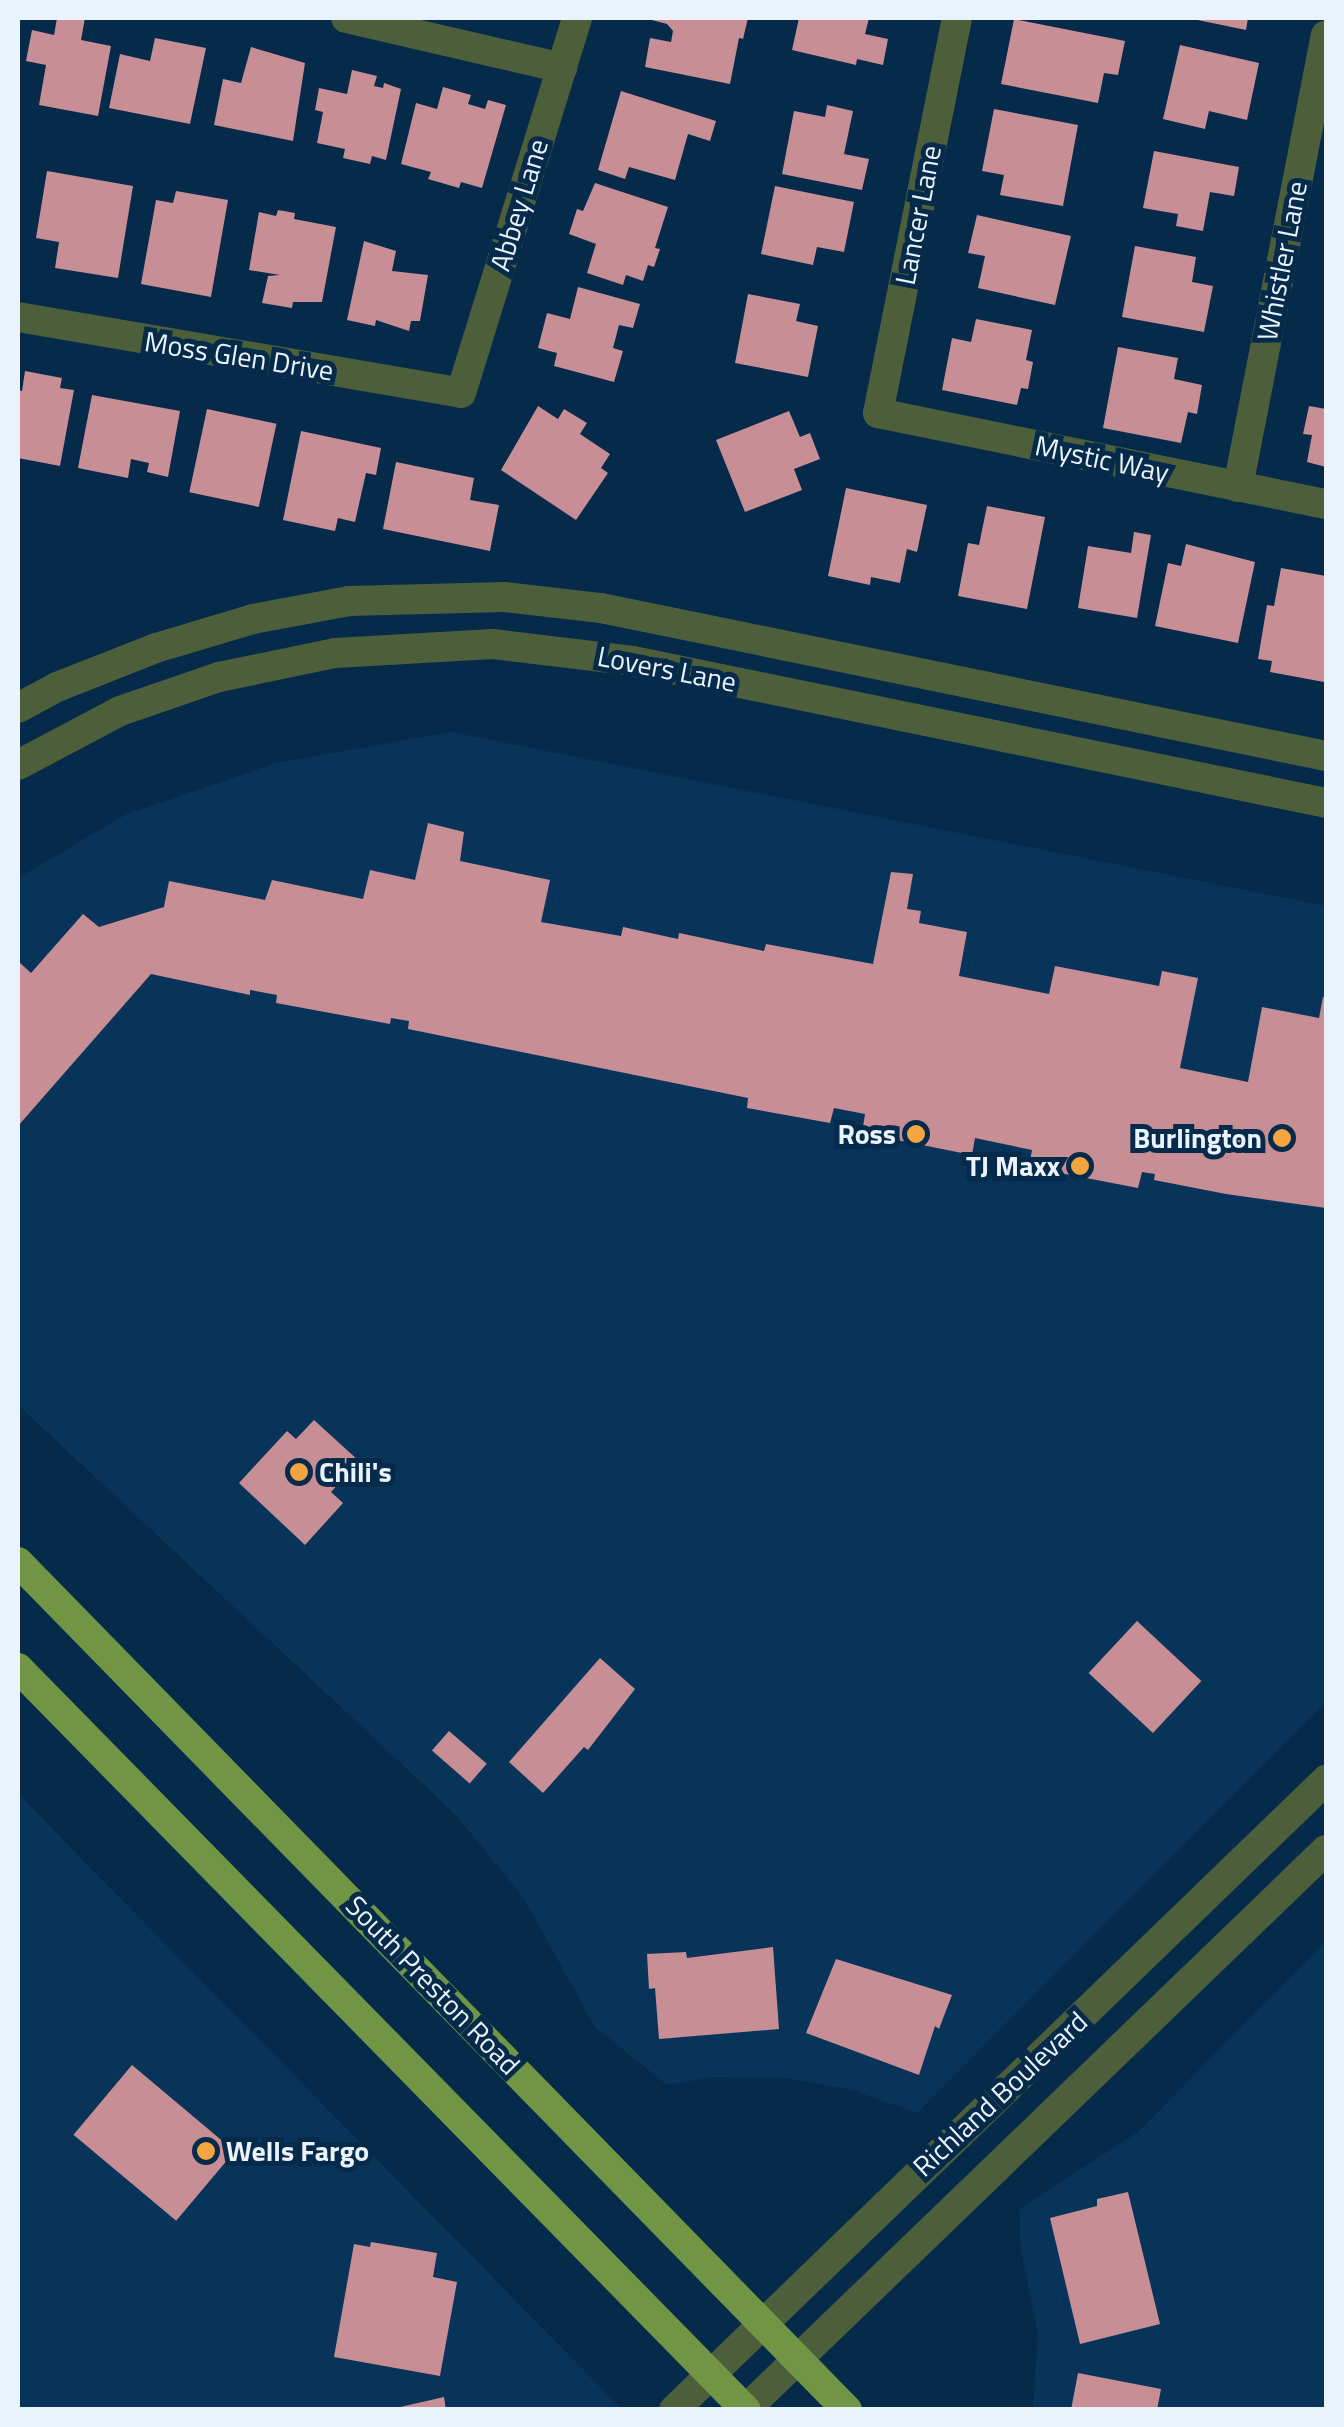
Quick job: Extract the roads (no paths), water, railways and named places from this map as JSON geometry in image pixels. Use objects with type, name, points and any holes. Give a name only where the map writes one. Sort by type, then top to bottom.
[{"type":"main road","name":"South Preston Road","points":[[18,1562],[847,2410]]},
{"type":"main road","points":[[18,1668],[746,2409]]},
{"type":"street","points":[[346,18],[562,68]]},
{"type":"street","name":"Abbey Lane","points":[[461,393],[577,18]]},
{"type":"street","name":"Lancer Lane","points":[[878,413],[958,18]]},
{"type":"street","name":"Whistler Lane","points":[[1238,486],[1326,36]]},
{"type":"street","name":"Moss Glen Drive","points":[[18,317],[461,393]]},
{"type":"street","name":"Mystic Way","points":[[878,413],[1326,504]]},
{"type":"street","name":"Lovers Lane","points":[[18,708],[57,687],[156,648],[253,618],[349,601],[464,596],[601,608],[1326,756]]},
{"type":"street","name":"Lovers Lane","points":[[18,764],[120,711],[219,678],[335,653],[493,644],[633,661],[1326,802]]},
{"type":"street","name":"Richland Boulevard","points":[[674,2410],[998,2094],[1168,1937],[1326,1780]]},
{"type":"street","name":"Richland Boulevard","points":[[746,2409],[1326,1850]]},
{"type":"street","points":[[1168,1937],[1200,1970]]},
{"type":"place","name":"Ross","points":[[916,1134]]},
{"type":"place","name":"Burlington","points":[[1282,1138]]},
{"type":"place","name":"TJ Maxx","points":[[1080,1166]]},
{"type":"place","name":"Chili's","points":[[299,1472]]},
{"type":"place","name":"Wells Fargo","points":[[206,2151]]}]
